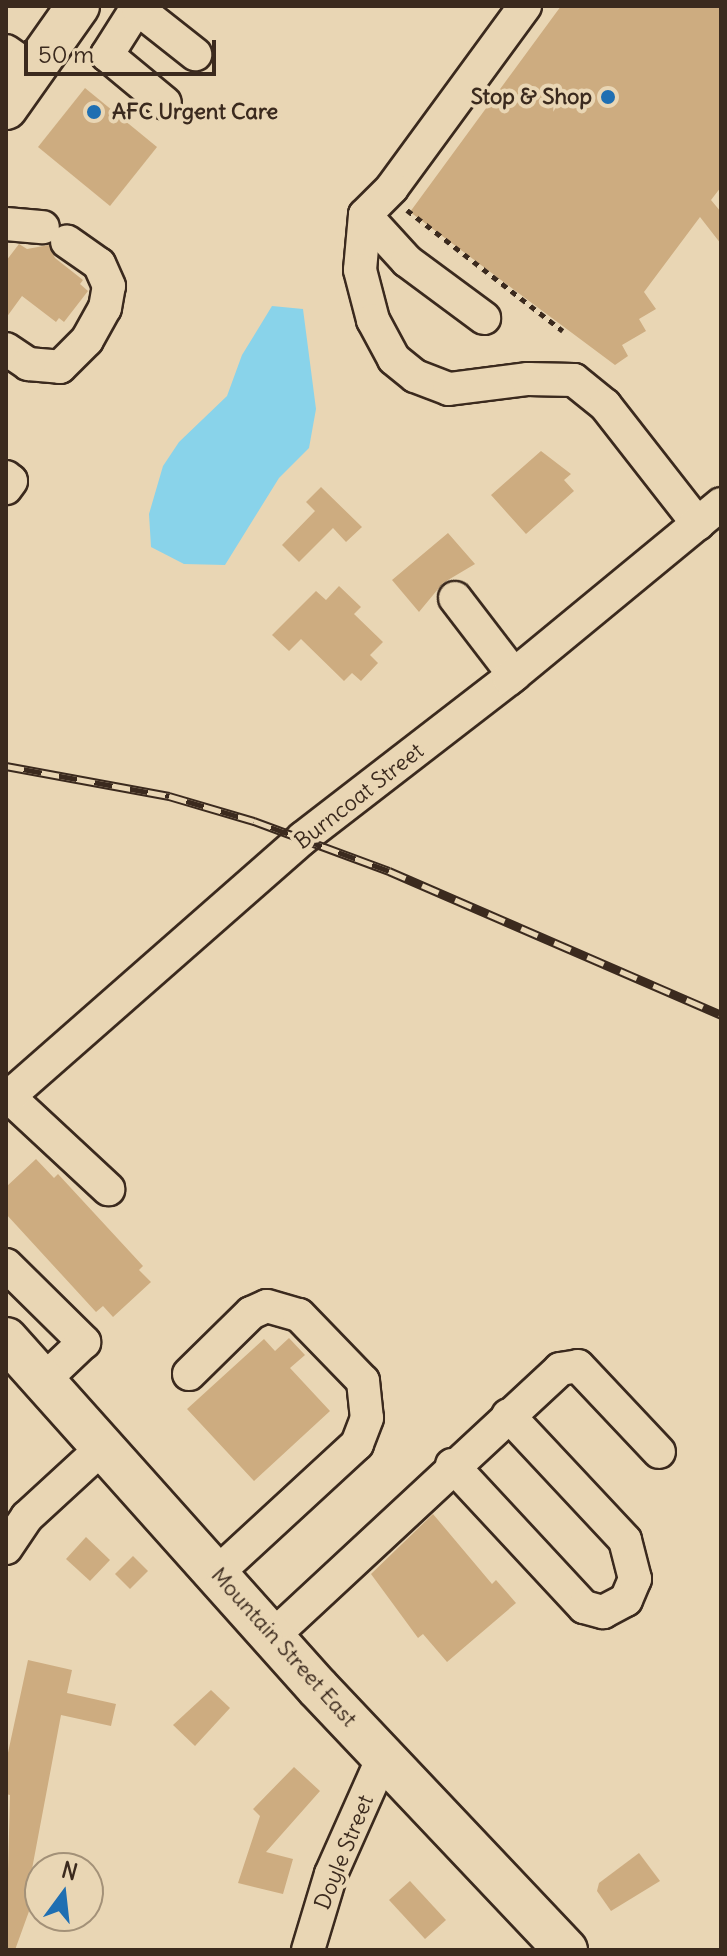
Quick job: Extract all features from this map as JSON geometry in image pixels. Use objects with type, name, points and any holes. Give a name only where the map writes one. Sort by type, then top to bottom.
[{"type":"main road","points":[[6,108],[20,61],[78,6]]},
{"type":"main road","name":"Mountain Street East","points":[[6,1339],[273,1636],[566,1950]]},
{"type":"street","points":[[525,6],[392,188],[365,215],[360,270],[373,320],[394,359],[415,376],[449,389],[528,379],[574,380],[605,405],[709,514]]},
{"type":"street","points":[[165,103],[107,55],[138,8],[195,54]]},
{"type":"street","points":[[365,215],[407,261],[484,318]]},
{"type":"street","points":[[6,224],[55,235],[99,264],[109,286],[105,308],[87,340],[60,367],[28,364],[6,349]]},
{"type":"street","points":[[6,477],[11,481],[6,488]]},
{"type":"street","name":"Burncoat Street","points":[[7,1098],[303,838],[514,675],[709,514]]},
{"type":"street","points":[[455,598],[514,675]]},
{"type":"street","points":[[7,1098],[108,1189]]},
{"type":"street","points":[[6,1265],[84,1342],[44,1380]]},
{"type":"street","points":[[189,1374],[251,1313],[267,1306],[299,1315],[363,1381],[367,1418],[357,1444],[217,1573]]},
{"type":"street","points":[[273,1636],[452,1465],[560,1369],[578,1366],[659,1452]]},
{"type":"street","points":[[452,1465],[584,1607],[603,1612],[626,1600],[635,1579],[625,1540],[508,1415]]},
{"type":"street","points":[[6,1548],[27,1517],[103,1447]]},
{"type":"street","name":"Doyle Street","points":[[308,1950],[331,1874],[384,1755]]},
{"type":"path","points":[[416,198],[408,215],[563,331]]},
{"type":"water","points":[[272,306],[303,309],[316,409],[309,448],[279,478],[225,565],[184,564],[151,547],[149,514],[163,466],[179,442],[227,396],[242,355]]},
{"type":"building","name":"Stop & Shop","points":[[561,6],[721,6],[721,187],[711,200],[721,212],[721,244],[700,217],[644,292],[656,309],[639,319],[646,331],[622,345],[628,356],[615,365],[410,212]]},
{"type":"building","points":[[85,88],[157,147],[110,206],[38,147]]},
{"type":"building","points":[[19,244],[27,249],[49,245],[55,258],[83,280],[80,284],[88,291],[64,322],[59,318],[56,322],[22,296],[6,318],[6,261]]},
{"type":"building","points":[[541,451],[571,474],[564,480],[574,491],[526,534],[491,495]]},
{"type":"building","points":[[321,487],[362,527],[346,542],[333,528],[299,562],[282,545],[315,511],[306,502]]},
{"type":"building","points":[[448,533],[475,564],[443,583],[419,612],[392,580]]},
{"type":"building","points":[[339,586],[361,607],[354,614],[383,642],[370,655],[378,663],[361,681],[352,673],[344,681],[301,639],[289,651],[272,635],[316,591],[326,600]]},
{"type":"building","points":[[36,1159],[54,1178],[58,1174],[143,1266],[139,1270],[151,1282],[113,1317],[103,1306],[96,1312],[6,1214],[6,1187]]},
{"type":"building","points":[[289,1338],[305,1355],[290,1368],[330,1411],[254,1481],[187,1409],[264,1339],[275,1351]]},
{"type":"building","points":[[433,1514],[492,1584],[496,1580],[516,1603],[447,1662],[423,1634],[418,1638],[371,1574]]},
{"type":"building","points":[[86,1537],[110,1560],[90,1581],[66,1559]]},
{"type":"building","points":[[133,1556],[148,1571],[130,1589],[115,1574]]},
{"type":"building","points":[[28,1660],[72,1670],[67,1693],[116,1704],[111,1726],[61,1715],[35,1852],[24,1852],[24,1925],[15,1950],[6,1949],[10,1795],[6,1794],[6,1762]]},
{"type":"building","points":[[211,1690],[230,1708],[195,1746],[173,1725]]},
{"type":"building","points":[[294,1767],[320,1791],[266,1852],[293,1859],[283,1894],[238,1883],[260,1816],[253,1809]]},
{"type":"building","points":[[639,1853],[660,1881],[611,1911],[597,1891],[599,1883]]},
{"type":"building","points":[[410,1881],[446,1920],[425,1939],[389,1900]]},
{"type":"railway","points":[[6,766],[169,796],[254,821],[389,871],[721,1015]]},
{"type":"place","name":"Stop & Shop","points":[[608,97]]},
{"type":"place","name":"AFC Urgent Care","points":[[94,112]]}]
